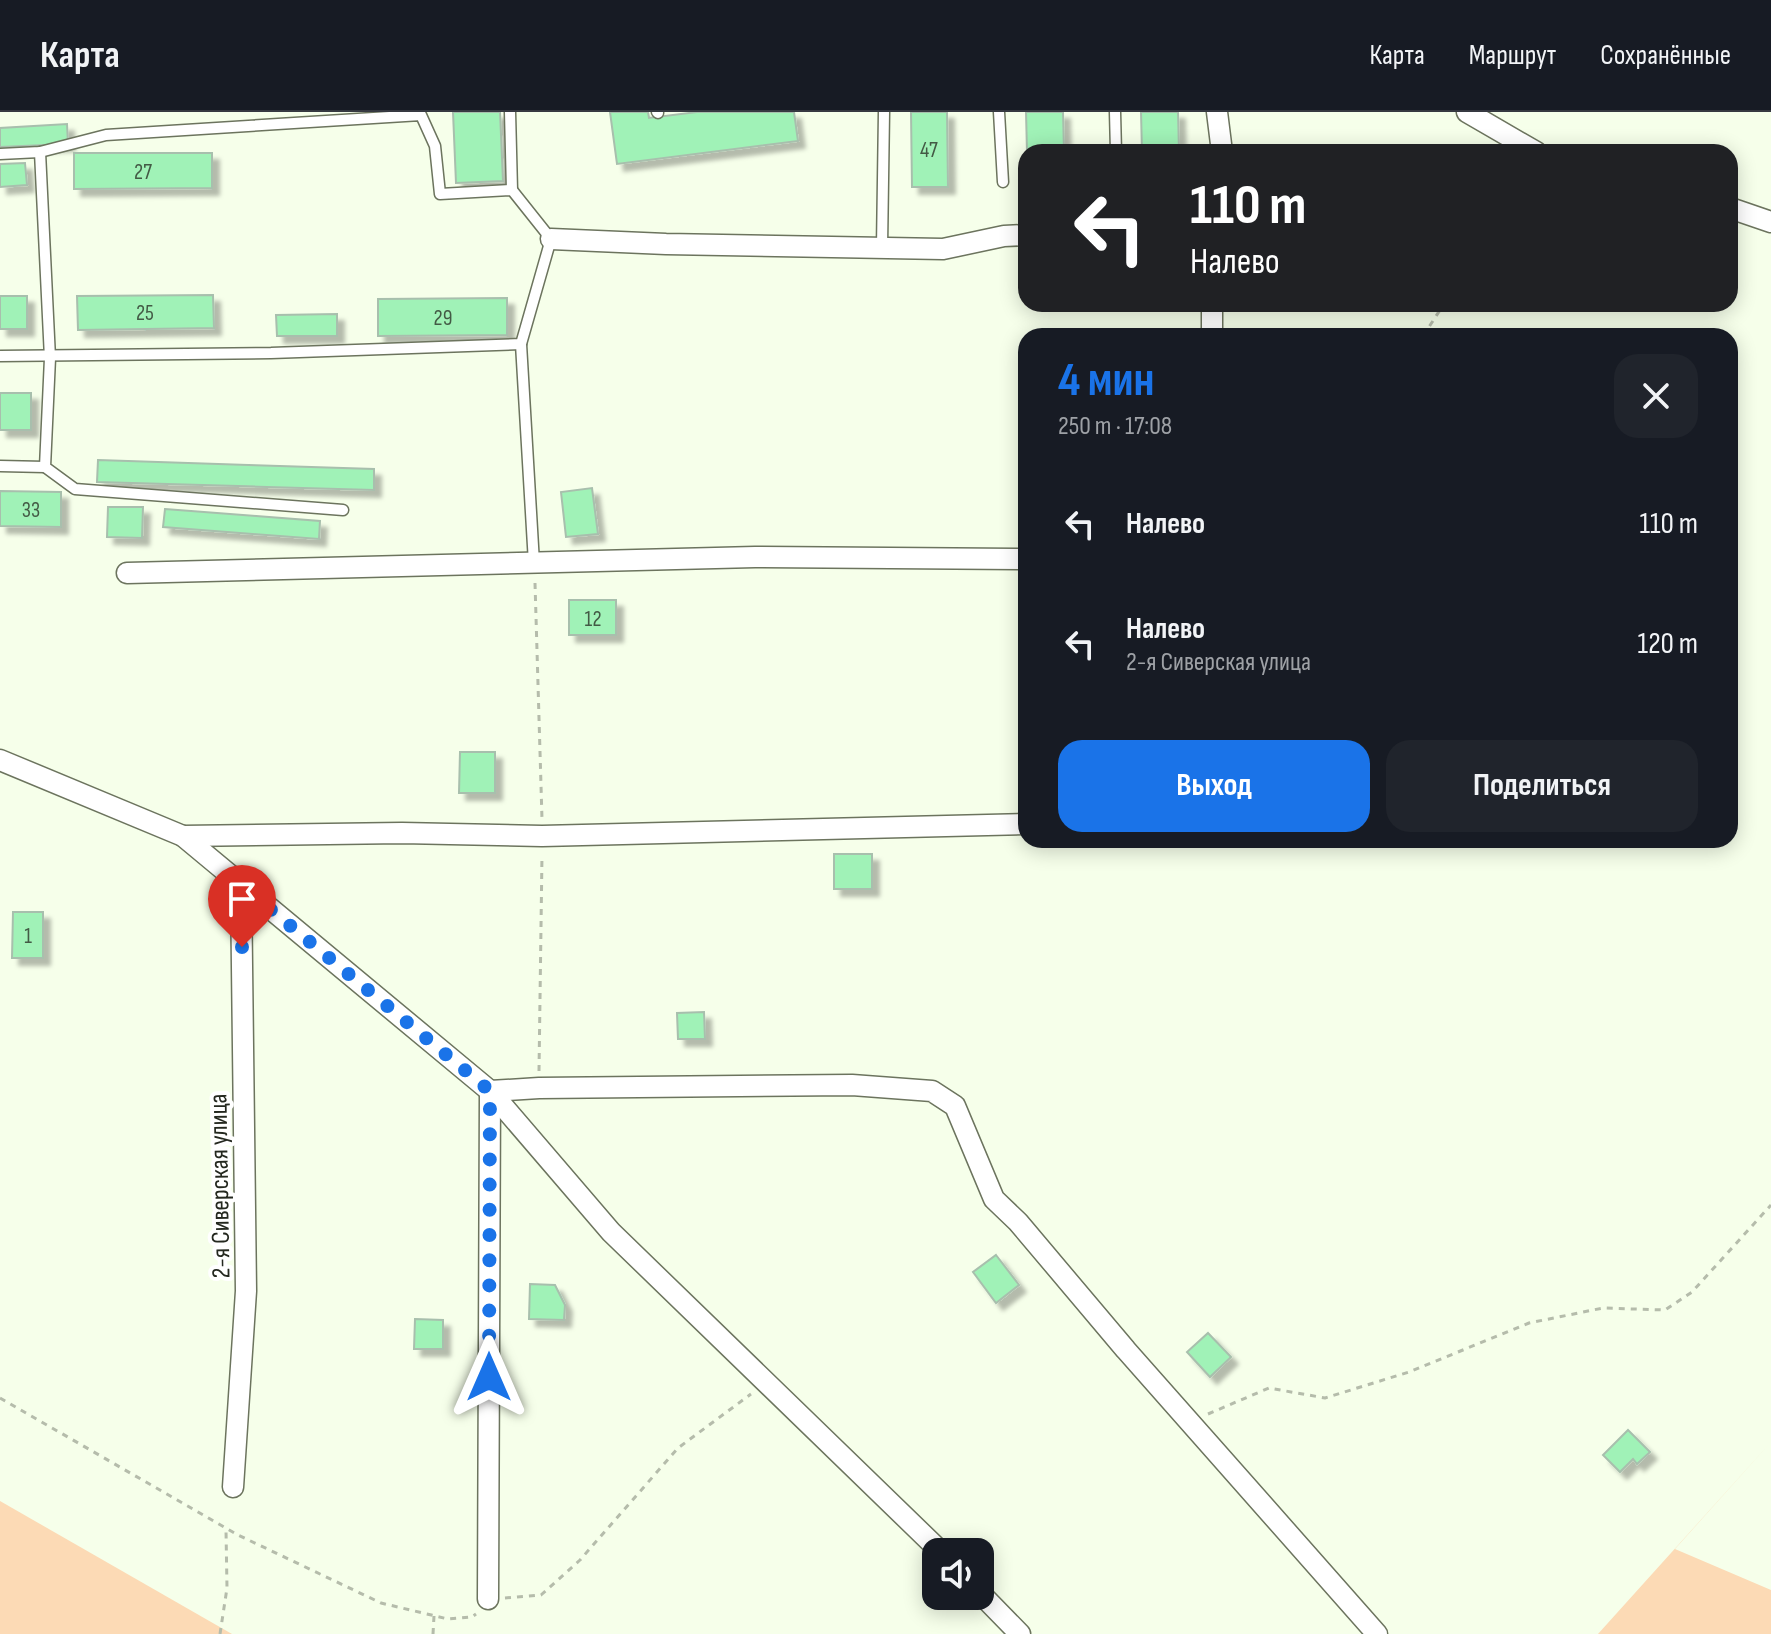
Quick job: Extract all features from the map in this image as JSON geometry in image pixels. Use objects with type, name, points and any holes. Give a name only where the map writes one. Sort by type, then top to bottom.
[{"type":"street","points":[[1217,112],[1221,144]]},
{"type":"street","points":[[1467,112],[1522,144]]},
{"type":"street","points":[[1738,211],[1771,222]]},
{"type":"street","points":[[551,239],[943,249],[1018,235]]},
{"type":"street","points":[[127,573],[755,557],[1018,559]]},
{"type":"street","points":[[0,760],[183,836],[490,1091],[611,1232],[927,1538]]},
{"type":"street","points":[[183,836],[388,833],[542,836],[1018,824]]},
{"type":"street","name":"2-я Сиверская улица","points":[[233,1487],[246,1291],[241,885]]},
{"type":"street","points":[[490,1091],[852,1085],[932,1091],[955,1106],[994,1199],[1018,1222],[1126,1350],[1377,1634]]},
{"type":"street","points":[[488,1599],[490,1091]]},
{"type":"street","points":[[994,1607],[1020,1634]]},
{"type":"lane","points":[[510,112],[512,190],[551,239],[521,344],[534,563]]},
{"type":"lane","points":[[882,247],[884,112]]},
{"type":"lane","points":[[999,112],[1003,182]]},
{"type":"lane","points":[[1115,112],[1116,144]]},
{"type":"lane","points":[[0,154],[40,152],[106,135],[421,115],[435,146],[440,194],[512,190]]},
{"type":"lane","points":[[40,152],[50,358],[45,467]]},
{"type":"lane","points":[[0,356],[50,358],[521,344]]},
{"type":"lane","points":[[0,466],[45,467],[75,489],[343,510]]},
{"type":"path","points":[[1191,1421],[1269,1388],[1325,1398],[1409,1372],[1529,1323],[1603,1308],[1665,1310],[1692,1292],[1771,1205]]},
{"type":"path","points":[[0,1398],[226,1528],[381,1603],[448,1619],[472,1617],[488,1599],[541,1595],[580,1560],[678,1448],[767,1382]]},
{"type":"path","points":[[220,1634],[227,1588],[226,1528]]},
{"type":"path","points":[[433,1634],[434,1616]]},
{"type":"shaded area","points":[[1771,1442],[1675,1549],[1771,1590],[1771,1634],[1598,1634]]},
{"type":"shaded area","points":[[0,1501],[232,1634],[0,1634]]},
{"type":"building","points":[[453,112],[500,112],[503,181],[456,183]]},
{"type":"building","points":[[610,112],[648,112],[649,118],[697,112],[794,112],[798,141],[617,164]]},
{"type":"building","points":[[911,112],[947,112],[948,187],[912,187]]},
{"type":"building","points":[[1026,112],[1063,112],[1064,144],[1027,144]]},
{"type":"building","points":[[1141,112],[1178,112],[1179,144],[1142,144]]},
{"type":"building","points":[[67,124],[68,144],[0,147],[0,128]]},
{"type":"building","points":[[74,153],[212,153],[212,188],[74,189]]},
{"type":"building","points":[[25,163],[27,185],[0,187],[0,164]]},
{"type":"building","points":[[213,295],[214,328],[78,330],[77,296]]},
{"type":"building","points":[[0,296],[27,296],[27,329],[0,329]]},
{"type":"building","points":[[507,298],[507,335],[378,336],[378,299]]},
{"type":"building","points":[[337,314],[337,336],[277,336],[276,315]]},
{"type":"building","points":[[0,393],[31,393],[31,430],[0,430]]},
{"type":"building","points":[[98,460],[374,469],[374,490],[97,482]]},
{"type":"building","points":[[592,488],[598,534],[566,537],[561,492]]},
{"type":"building","points":[[0,491],[61,492],[61,527],[0,526]]},
{"type":"building","points":[[108,507],[143,507],[142,538],[107,537]]},
{"type":"building","points":[[165,509],[320,521],[319,539],[163,527]]},
{"type":"building","points":[[569,600],[616,600],[616,635],[569,635]]},
{"type":"building","points":[[460,752],[495,752],[495,793],[459,793]]},
{"type":"building","points":[[834,854],[872,854],[872,889],[834,889]]},
{"type":"building","points":[[13,912],[43,912],[43,958],[12,958]]},
{"type":"building","points":[[704,1012],[705,1039],[678,1039],[677,1013]]},
{"type":"building","points":[[996,1255],[1019,1285],[996,1303],[973,1272]]},
{"type":"building","points":[[530,1284],[555,1285],[565,1305],[564,1320],[529,1319]]},
{"type":"building","points":[[415,1319],[443,1320],[443,1349],[414,1349]]},
{"type":"building","points":[[1208,1333],[1231,1357],[1210,1377],[1187,1352]]},
{"type":"building","points":[[1628,1430],[1650,1452],[1637,1464],[1633,1459],[1620,1472],[1603,1455]]},
{"type":"route","points":[[242,947],[241,885],[490,1091],[489,1377]]}]
